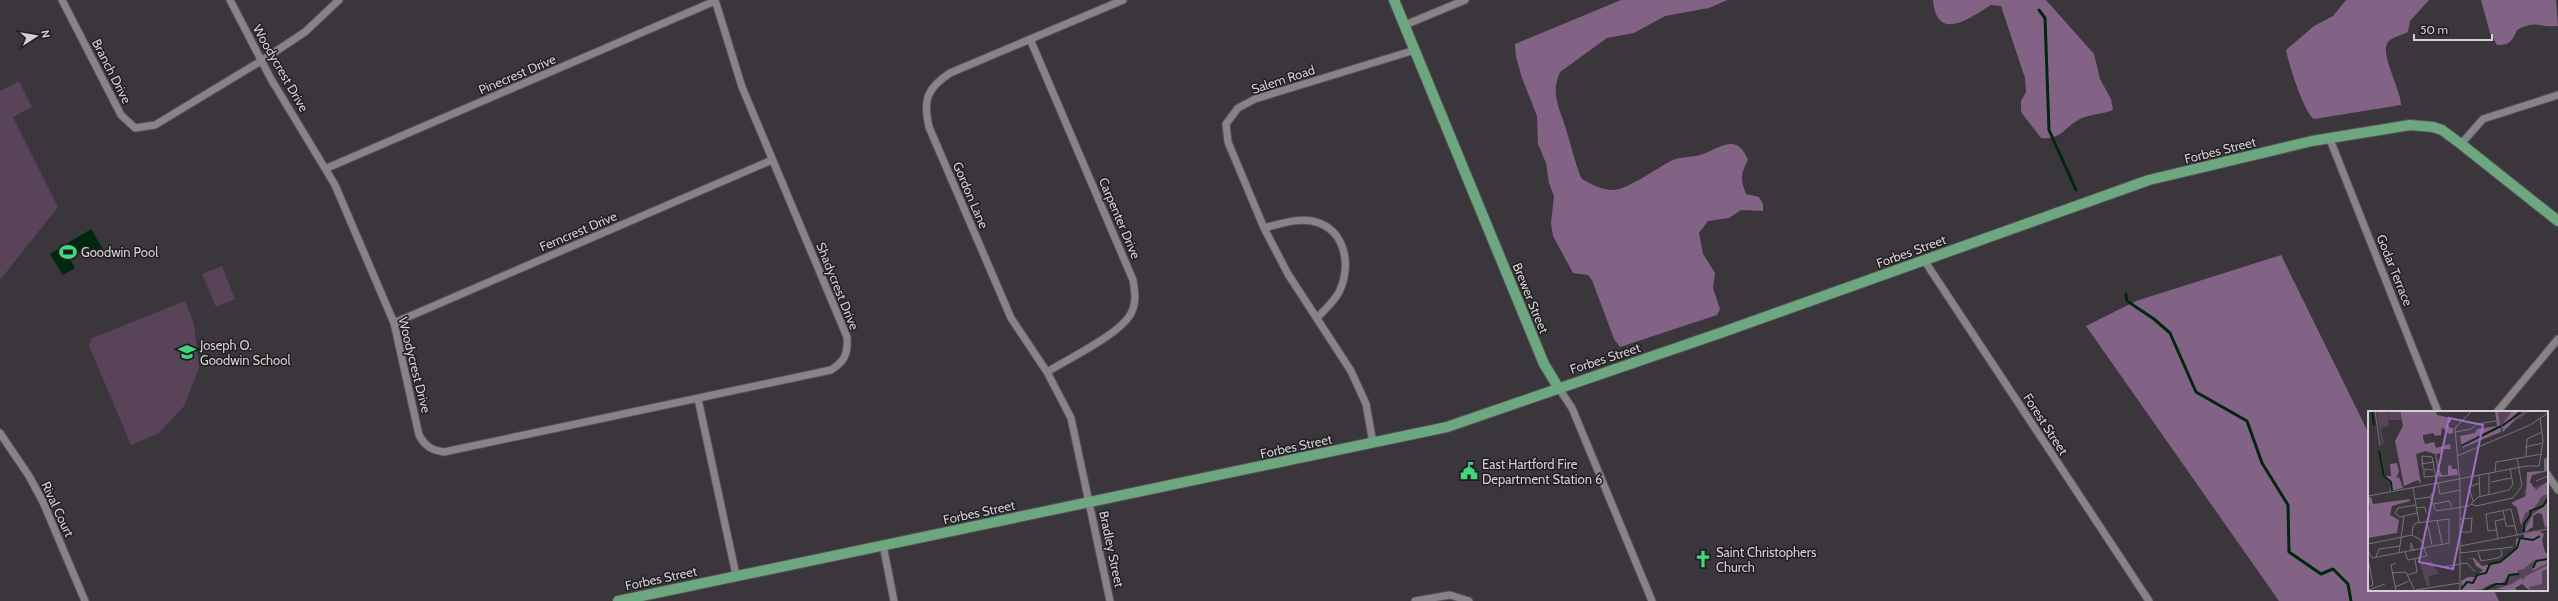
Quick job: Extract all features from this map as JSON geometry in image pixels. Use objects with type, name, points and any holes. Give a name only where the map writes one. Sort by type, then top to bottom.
[{"type":"main road","name":"Brewer Street","points":[[1394,0],[1544,364],[1558,387]]},
{"type":"main road","name":"Forbes Street","points":[[618,601],[656,597],[736,575],[1373,443],[1460,423],[1558,387],[1724,332],[2149,180],[2329,137],[2422,125],[2442,130],[2558,220]]},
{"type":"street","name":"Branch Drive","points":[[62,0],[121,115],[135,128],[155,125],[261,61]]},
{"type":"street","name":"Woodycrest Drive","points":[[230,0],[261,61],[327,168],[394,323],[419,434],[424,444],[434,450],[444,452],[698,399]]},
{"type":"street","points":[[261,61],[305,32],[339,0]]},
{"type":"street","name":"Gordon Lane","points":[[1090,502],[1071,418],[1047,372],[1011,318],[929,127],[925,112],[927,97],[934,83],[950,73],[1123,0]]},
{"type":"street","points":[[1405,26],[1465,0]]},
{"type":"street","name":"Shadycrest Drive","points":[[698,399],[831,370],[843,362],[848,350],[846,337],[742,87],[715,1]]},
{"type":"street","name":"Pinecrest Drive","points":[[327,168],[715,1]]},
{"type":"street","name":"Carpenter Drive","points":[[1030,39],[1133,280],[1136,296],[1130,315],[1116,331],[1047,372]]},
{"type":"street","name":"Salem Road","points":[[1373,443],[1366,404],[1351,371],[1288,274],[1264,228],[1228,142],[1226,124],[1238,108],[1256,99],[1415,50]]},
{"type":"street","points":[[2461,144],[2483,119],[2558,94]]},
{"type":"street","name":"Godar Terrace","points":[[2329,137],[2438,411]]},
{"type":"street","name":"Ferncrest Drive","points":[[394,323],[772,160]]},
{"type":"street","points":[[1264,228],[1289,221],[1313,221],[1332,230],[1345,250],[1346,271],[1338,293],[1317,318]]},
{"type":"street","name":"Forest Street","points":[[1924,260],[2149,601]]},
{"type":"street","points":[[2499,411],[2558,339]]},
{"type":"street","name":"Brewer Street","points":[[1558,387],[1572,408],[1652,601]]},
{"type":"street","points":[[698,399],[736,575]]},
{"type":"street","name":"Rival Court","points":[[0,433],[30,476],[43,502],[85,601]]},
{"type":"street","points":[[2548,475],[2558,490]]},
{"type":"street","name":"Bradley Street","points":[[1090,502],[1110,601]]},
{"type":"street","points":[[883,545],[894,601]]},
{"type":"street","points":[[1415,601],[1450,595],[1469,601]]},
{"type":"shaded area","points":[[1621,0],[1727,0],[1709,8],[1665,16],[1634,33],[1607,38],[1560,72],[1556,87],[1557,101],[1581,178],[1597,187],[1615,190],[1629,185],[1673,160],[1699,155],[1728,144],[1734,144],[1744,152],[1748,160],[1742,176],[1746,194],[1759,197],[1763,204],[1763,211],[1741,210],[1729,218],[1708,221],[1699,233],[1703,254],[1715,273],[1713,288],[1720,309],[1717,315],[1620,347],[1614,339],[1592,280],[1588,275],[1573,273],[1553,236],[1551,223],[1554,196],[1549,183],[1546,163],[1538,144],[1537,116],[1522,78],[1516,57],[1515,44]]},
{"type":"shaded area","points":[[1933,0],[2046,0],[2094,54],[2100,79],[2111,99],[2113,110],[2082,118],[2054,137],[2041,138],[2021,112],[2021,101],[2026,92],[2025,78],[2001,6],[1991,5],[1956,24],[1948,24],[1941,21],[1936,13]]},
{"type":"shaded area","points":[[2346,0],[2429,0],[2410,21],[2408,32],[2390,40],[2386,47],[2388,63],[2398,91],[2401,105],[2314,119],[2310,115],[2301,98],[2286,50],[2314,26],[2333,16]]},
{"type":"shaded area","points":[[2481,0],[2556,0],[2558,26],[2529,25],[2517,30],[2510,42],[2497,45],[2490,33]]},
{"type":"shaded area","points":[[19,81],[32,107],[13,117],[58,207],[0,280],[0,91]]},
{"type":"shaded area","name":"Goodwin Pool","points":[[91,229],[103,249],[92,256],[87,248],[70,259],[75,268],[63,275],[50,254]]},
{"type":"shaded area","points":[[2281,255],[2368,432],[2368,591],[2494,591],[2499,601],[2279,601],[2086,326],[2136,301]]},
{"type":"shaded area","points":[[222,266],[235,299],[216,307],[202,274]]},
{"type":"shaded area","points":[[185,301],[194,324],[199,368],[184,406],[159,433],[131,445],[89,346],[92,338]]},
{"type":"waterway","points":[[2039,10],[2045,18],[2049,130],[2076,190]]},
{"type":"waterway","points":[[2126,294],[2127,301],[2154,319],[2170,333],[2196,392],[2247,421],[2262,463],[2288,505],[2289,552],[2321,574],[2333,569],[2348,584],[2351,601]]},
{"type":"place","name":"Goodwin Pool","points":[[68,252]]},
{"type":"place","name":"Joseph O. Goodwin School","points":[[187,352]]},
{"type":"place","name":"East Hartford Fire Department Station 6","points":[[1469,471]]},
{"type":"place","name":"Saint Christophers Church","points":[[1703,559]]}]
